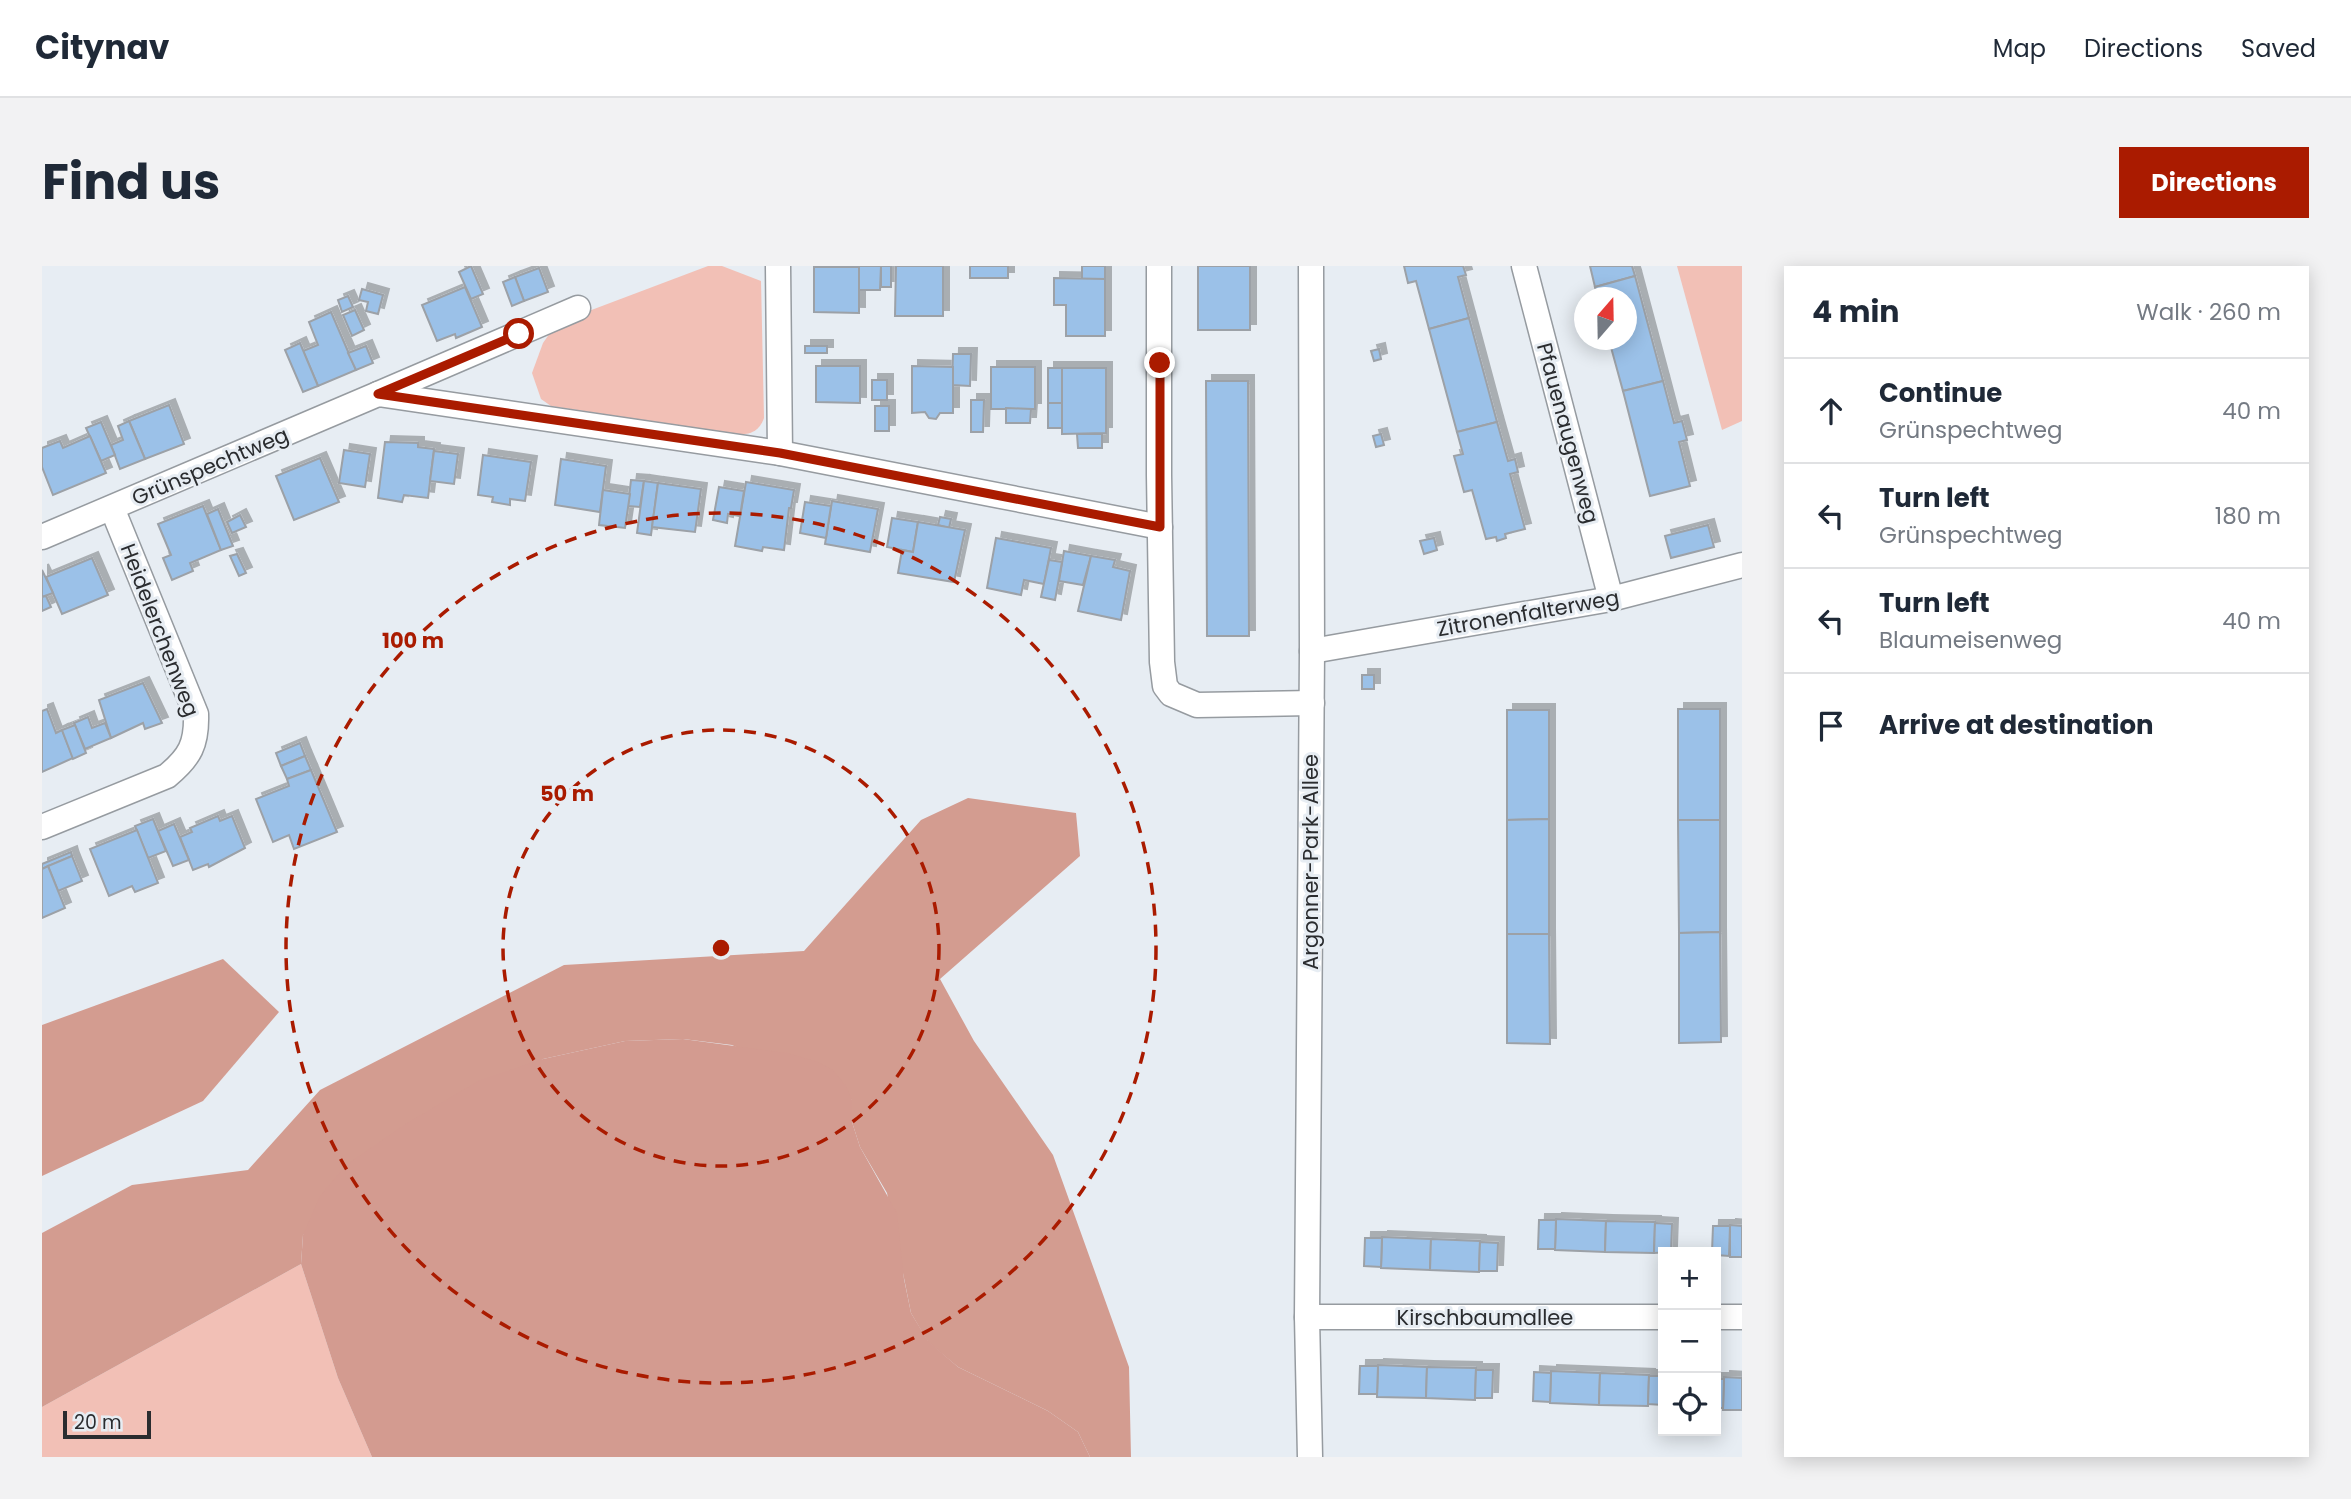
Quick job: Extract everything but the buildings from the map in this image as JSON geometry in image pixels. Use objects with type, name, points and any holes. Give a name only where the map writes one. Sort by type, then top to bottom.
[{"type":"street","points":[[778,266],[780,453]]},
{"type":"street","points":[[1159,266],[1160,527],[1162,662],[1165,686],[1171,694],[1197,705],[1312,703]]},
{"type":"street","name":"Argonner-Park-Allee","points":[[1310,1457],[1307,1317],[1312,703],[1311,266]]},
{"type":"street","name":"Pfauenaugenweg","points":[[1524,266],[1611,599]]},
{"type":"street","name":"Grünspechtweg","points":[[42,537],[578,308]]},
{"type":"street","points":[[378,394],[780,453],[1160,527]]},
{"type":"street","name":"Heidelerchenweg","points":[[42,827],[167,776],[192,749],[197,732],[196,713],[112,508]]},
{"type":"street","name":"Zitronenfalterweg","points":[[1312,651],[1611,599],[1742,565]]},
{"type":"street","name":"Kirschbaumallee","points":[[1307,1317],[1658,1317]]},
{"type":"street","points":[[1721,1317],[1742,1317]]},
{"type":"shaded area","points":[[708,266],[722,266],[761,281],[764,418],[757,429],[746,434],[736,434],[551,406],[541,399],[532,373],[543,343],[557,323]]},
{"type":"shaded area","points":[[1677,266],[1742,266],[1742,421],[1722,430]]},
{"type":"shaded area","points":[[968,798],[1076,813],[1080,856],[940,979],[974,1041],[1053,1155],[1129,1367],[1131,1457],[1090,1457],[1078,1432],[1048,1411],[958,1367],[928,1342],[911,1313],[887,1193],[860,1147],[852,1122],[852,1100],[732,1045],[683,1039],[625,1041],[543,1059],[303,1235],[301,1264],[42,1407],[42,1233],[132,1185],[248,1170],[320,1090],[564,965],[804,951],[921,820]]},
{"type":"shaded area","points":[[223,959],[279,1012],[203,1101],[42,1176],[42,1025]]},
{"type":"shaded area","points":[[683,1039],[787,1053],[818,1062],[833,1070],[846,1086],[852,1100],[852,1122],[860,1147],[897,1213],[904,1279],[911,1313],[928,1341],[958,1367],[1048,1411],[1078,1432],[1090,1457],[372,1457],[338,1378],[301,1264],[303,1235],[320,1196],[346,1165],[404,1125],[480,1080],[543,1059],[625,1041]]},
{"type":"shaded area","points":[[301,1264],[338,1378],[372,1457],[42,1457],[42,1407]]},
{"type":"route","points":[[519,334],[378,394],[780,453],[1160,527],[1160,363]]}]
